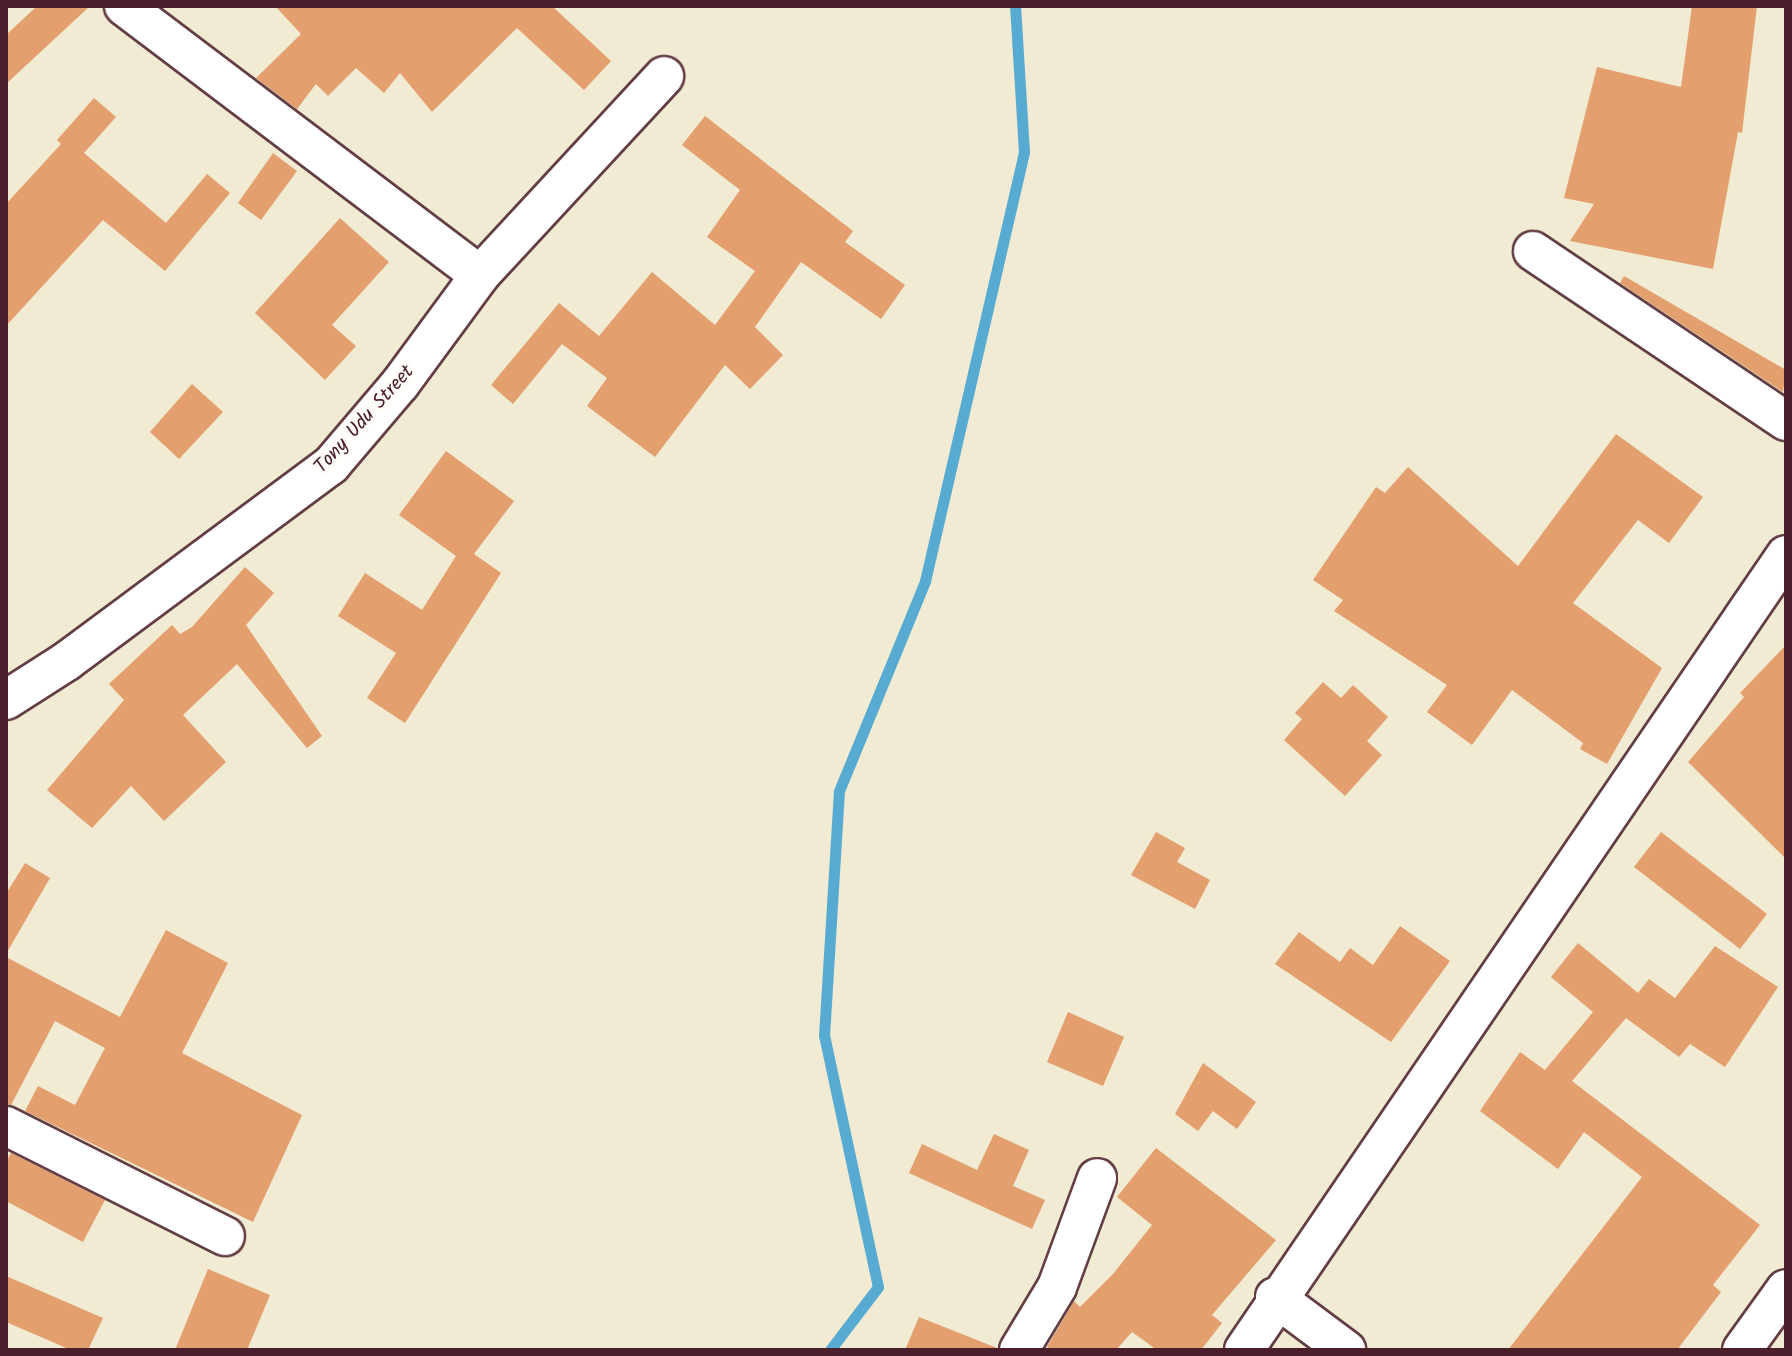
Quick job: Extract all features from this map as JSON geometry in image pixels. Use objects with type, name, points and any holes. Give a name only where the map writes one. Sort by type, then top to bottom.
[{"type":"street","points":[[124,6],[480,275]]},
{"type":"street","name":"Tony Udu Street","points":[[6,700],[79,652],[331,465],[400,384],[480,275],[664,76]]},
{"type":"street","points":[[1533,251],[1786,421]]},
{"type":"street","points":[[1244,1350],[1275,1297],[1786,555]]},
{"type":"street","points":[[6,1126],[225,1236]]},
{"type":"street","points":[[1019,1350],[1057,1287],[1097,1178]]},
{"type":"street","points":[[1742,1350],[1786,1289]]},
{"type":"street","points":[[1275,1297],[1346,1350]]},
{"type":"building","points":[[37,6],[90,6],[6,84],[6,35]]},
{"type":"building","points":[[275,6],[552,6],[611,61],[584,90],[517,28],[432,112],[400,73],[384,93],[356,68],[328,96],[316,84],[297,109],[256,78],[301,34]]},
{"type":"building","points":[[1692,6],[1757,6],[1742,133],[1738,132],[1713,269],[1570,241],[1594,204],[1564,198],[1597,67],[1681,87]]},
{"type":"building","points":[[94,98],[116,117],[84,153],[166,223],[207,174],[230,193],[165,271],[103,220],[6,326],[6,204],[61,144],[57,140]]},
{"type":"building","points":[[705,116],[853,231],[845,242],[905,285],[881,319],[801,262],[755,327],[783,355],[750,389],[725,365],[655,457],[587,406],[607,378],[562,344],[513,404],[491,385],[559,303],[599,336],[652,272],[715,325],[755,271],[707,237],[740,190],[682,145]]},
{"type":"building","points":[[273,153],[297,171],[261,220],[238,203]]},
{"type":"building","points":[[340,218],[389,262],[332,325],[356,346],[325,380],[255,313]]},
{"type":"building","points":[[1624,276],[1786,370],[1783,392],[1620,283]]},
{"type":"building","points":[[192,384],[223,412],[179,459],[150,432]]},
{"type":"building","points":[[1616,434],[1703,497],[1669,543],[1638,520],[1573,603],[1662,668],[1607,764],[1580,749],[1583,743],[1512,690],[1472,745],[1427,712],[1447,685],[1334,611],[1343,600],[1313,580],[1376,487],[1385,493],[1408,467],[1518,566]]},
{"type":"building","points":[[446,451],[514,501],[474,554],[501,573],[405,723],[367,698],[396,653],[338,616],[365,573],[422,610],[456,556],[399,515]]},
{"type":"building","points":[[245,567],[274,593],[246,625],[322,736],[307,748],[237,664],[183,715],[226,762],[164,821],[131,786],[92,828],[47,790],[124,700],[109,684],[172,625],[180,634],[192,627]]},
{"type":"building","points":[[1786,645],[1786,859],[1688,762],[1744,697],[1740,693]]},
{"type":"building","points":[[1323,682],[1341,698],[1353,685],[1388,717],[1367,741],[1382,755],[1345,796],[1284,740],[1302,719],[1295,713]]},
{"type":"building","points":[[1156,832],[1185,848],[1177,862],[1210,880],[1195,909],[1131,875]]},
{"type":"building","points":[[1661,832],[1767,914],[1740,949],[1634,867]]},
{"type":"building","points":[[25,863],[50,878],[6,954],[6,894]]},
{"type":"building","points":[[1400,926],[1450,961],[1391,1042],[1275,964],[1299,932],[1340,962],[1350,948],[1373,965]]},
{"type":"building","points":[[166,930],[228,963],[182,1053],[302,1115],[253,1222],[25,1111],[38,1086],[75,1105],[105,1048],[55,1021],[11,1105],[6,1104],[6,957],[120,1017]]},
{"type":"building","points":[[1578,943],[1638,993],[1649,979],[1675,998],[1715,946],[1778,987],[1725,1067],[1690,1044],[1679,1057],[1626,1018],[1572,1081],[1760,1225],[1713,1285],[1721,1292],[1677,1350],[1508,1350],[1642,1177],[1584,1132],[1558,1169],[1480,1111],[1520,1052],[1545,1070],[1593,1012],[1551,977]]},
{"type":"building","points":[[1068,1012],[1124,1037],[1103,1086],[1047,1062]]},
{"type":"building","points":[[1203,1063],[1256,1102],[1237,1129],[1213,1111],[1198,1131],[1175,1114]]},
{"type":"building","points":[[994,1134],[1029,1150],[1013,1186],[1045,1200],[1032,1229],[909,1173],[922,1144],[977,1170]]},
{"type":"building","points":[[1156,1148],[1276,1240],[1212,1315],[1222,1323],[1201,1350],[1157,1350],[1132,1332],[1116,1350],[1050,1350],[1047,1347],[1074,1301],[1080,1307],[1113,1274],[1152,1225],[1117,1197]]},
{"type":"building","points":[[11,1153],[105,1200],[83,1242],[6,1201],[6,1162]]},
{"type":"building","points":[[208,1269],[270,1295],[247,1350],[175,1350]]},
{"type":"building","points":[[6,1276],[103,1318],[88,1350],[71,1350],[6,1322]]},
{"type":"building","points":[[919,1317],[997,1348],[997,1350],[905,1350]]},
{"type":"waterway","points":[[830,1350],[878,1287],[824,1036],[839,791],[925,581],[1024,152],[1015,6]]}]
